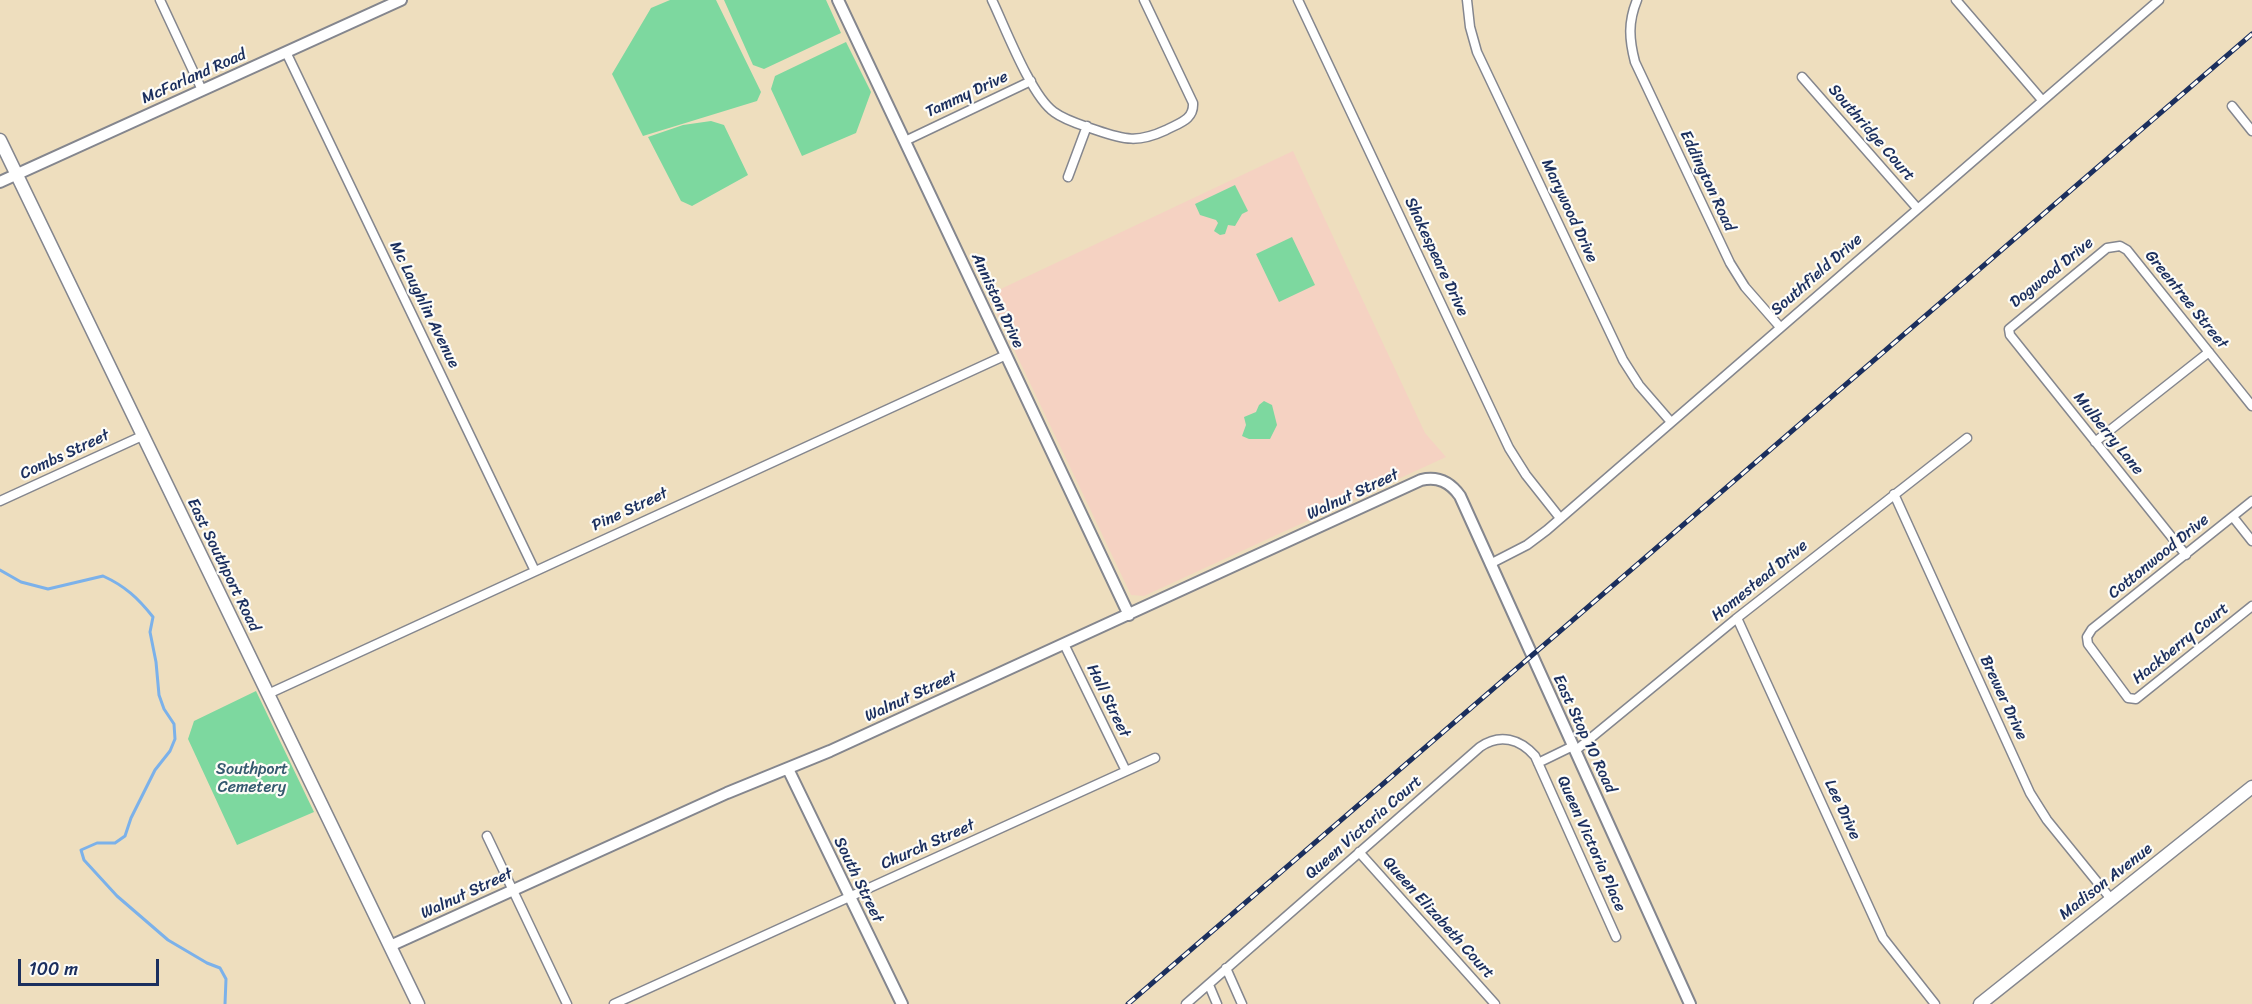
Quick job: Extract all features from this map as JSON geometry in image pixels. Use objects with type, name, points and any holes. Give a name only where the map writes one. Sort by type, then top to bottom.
[{"type":"main road","name":"East Southport Road","points":[[0,140],[418,1004]]},
{"type":"main road","name":"Madison Avenue","points":[[1980,1004],[2252,787]]},
{"type":"street","points":[[160,0],[202,90]]},
{"type":"street","name":"McFarland Road","points":[[0,182],[286,52],[385,3],[401,0]]},
{"type":"street","name":"Anniston Drive","points":[[838,0],[1129,615]]},
{"type":"street","points":[[992,0],[1031,81]]},
{"type":"street","name":"Tammy Drive","points":[[905,141],[1031,81],[1043,102],[1053,112],[1120,138],[1143,139],[1186,120],[1193,112],[1193,103],[1144,0]]},
{"type":"street","name":"Shakespeare Drive","points":[[1298,0],[1509,448],[1526,475],[1560,518]]},
{"type":"street","name":"Marywood Drive","points":[[1467,0],[1470,27],[1477,51],[1623,360],[1639,385],[1671,422]]},
{"type":"street","name":"Eddington Road","points":[[1637,0],[1632,15],[1630,36],[1635,62],[1725,255],[1745,286],[1780,327]]},
{"type":"street","points":[[1956,0],[2042,100]]},
{"type":"street","name":"Southfield Drive","points":[[1490,564],[1527,545],[1560,518],[2159,0]]},
{"type":"street","name":"Mc Laughlin Avenue","points":[[286,52],[535,571]]},
{"type":"street","name":"Southridge Court","points":[[1802,77],[1917,208]]},
{"type":"street","points":[[2232,106],[2252,131]]},
{"type":"street","points":[[1068,177],[1087,126]]},
{"type":"street","name":"Dogwood Drive","points":[[2009,330],[2011,325],[2107,248],[2117,245]]},
{"type":"street","name":"Greentree Street","points":[[2117,245],[2127,250],[2252,406]]},
{"type":"street","name":"Mulberry Lane","points":[[2009,330],[2010,335],[2186,555]]},
{"type":"street","points":[[2095,442],[2209,352]]},
{"type":"street","name":"Pine Street","points":[[267,694],[1006,355]]},
{"type":"street","name":"Combs Street","points":[[0,501],[142,436]]},
{"type":"street","name":"Homestead Drive","points":[[1574,749],[1967,438]]},
{"type":"street","name":"Walnut Street","points":[[390,946],[727,793],[788,769],[1129,615],[1421,480],[1433,478],[1444,481]]},
{"type":"street","name":"East Stop 10 Road","points":[[1444,481],[1460,496],[1690,1004]]},
{"type":"street","name":"Brewer Drive","points":[[1894,494],[2030,793],[2048,820],[2111,899]]},
{"type":"street","name":"Cottonwood Drive","points":[[2087,637],[2092,629],[2252,501]]},
{"type":"street","points":[[2232,517],[2252,541]]},
{"type":"street","name":"Hackberry Court","points":[[2087,637],[2090,648],[2128,698],[2134,699],[2252,606]]},
{"type":"street","name":"Lee Drive","points":[[1737,618],[1883,938],[1935,1004]]},
{"type":"street","name":"Hall Street","points":[[1064,644],[1126,771]]},
{"type":"street","name":"Queen Victoria Court","points":[[1186,1004],[1488,742],[1506,739],[1521,743],[1530,750],[1538,764]]},
{"type":"street","points":[[1538,764],[1574,749]]},
{"type":"street","name":"Church Street","points":[[614,1004],[1155,758]]},
{"type":"street","name":"Queen Victoria Place","points":[[1538,764],[1616,937]]},
{"type":"street","name":"South Street","points":[[788,769],[902,1004]]},
{"type":"street","points":[[487,836],[567,1004]]},
{"type":"street","name":"Queen Elizabeth Court","points":[[1359,852],[1495,1004]]},
{"type":"street","points":[[1226,968],[1242,1004]]},
{"type":"street","points":[[1209,985],[1217,1004]]},
{"type":"shaded area","points":[[1293,151],[1425,433],[1446,457],[1144,596],[1131,595],[988,295]]},
{"type":"green space","points":[[670,0],[716,0],[761,92],[757,101],[643,136],[612,74],[651,8]]},
{"type":"green space","points":[[724,0],[826,0],[841,33],[764,69],[753,65]]},
{"type":"green space","points":[[846,42],[871,92],[856,133],[802,156],[771,89],[775,76]]},
{"type":"green space","points":[[711,121],[724,125],[748,175],[692,206],[681,201],[648,137],[683,125]]},
{"type":"green space","points":[[1235,185],[1248,211],[1242,214],[1235,226],[1228,225],[1225,234],[1220,235],[1214,231],[1218,223],[1216,220],[1200,215],[1195,204]]},
{"type":"green space","points":[[1292,237],[1315,285],[1279,302],[1256,254]]},
{"type":"green space","points":[[1264,401],[1272,405],[1277,425],[1270,439],[1249,439],[1242,436],[1246,425],[1244,417],[1256,412]]},
{"type":"green space","name":"Southport Cemetery","points":[[256,691],[314,812],[237,845],[188,739],[194,721]]},
{"type":"waterway","points":[[0,570],[21,582],[48,589],[103,576],[131,593],[153,617],[150,632],[159,695],[164,709],[174,724],[175,739],[170,751],[155,770],[131,818],[125,836],[115,843],[97,843],[81,850],[84,860],[117,896],[168,940],[220,968],[226,979],[225,1004]]},
{"type":"railway","points":[[1128,1004],[2252,34]]}]
